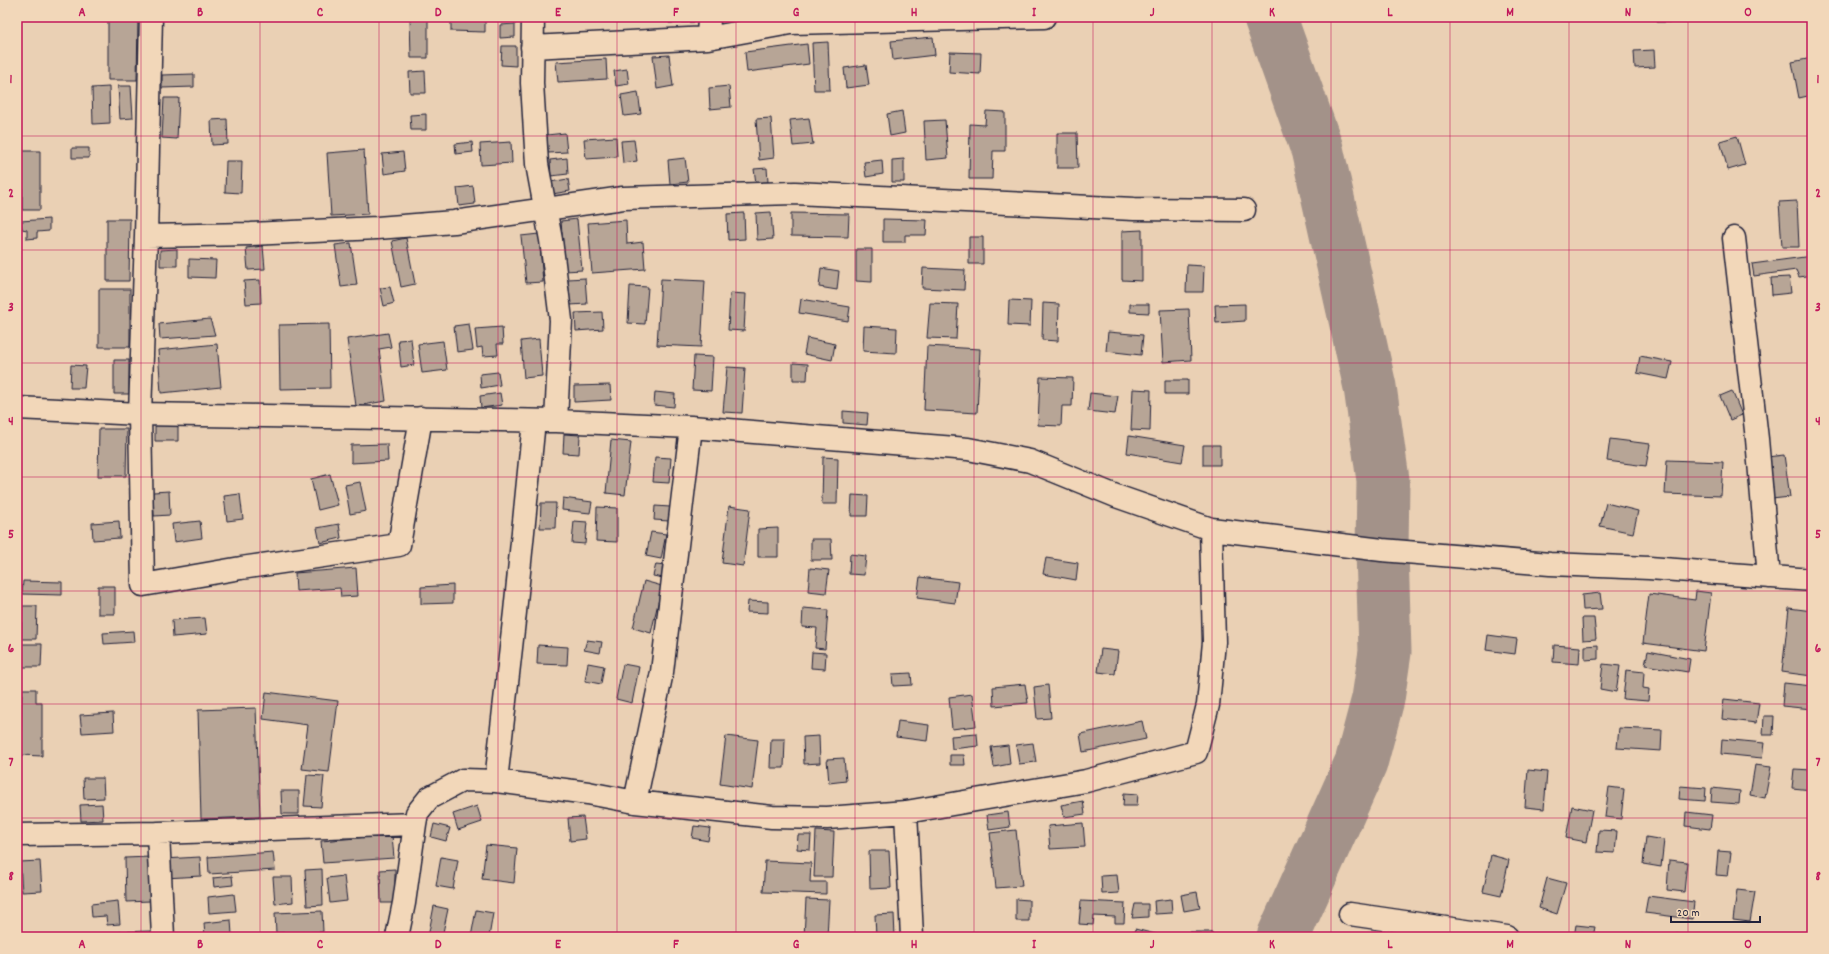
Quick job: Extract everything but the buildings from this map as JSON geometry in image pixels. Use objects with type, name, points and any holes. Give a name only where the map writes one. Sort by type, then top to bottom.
[{"type":"street","points":[[151,17],[140,414],[143,585],[241,568],[399,545],[421,418]]},
{"type":"street","points":[[533,17],[532,47],[537,164],[551,240],[561,320],[556,421]]},
{"type":"street","points":[[532,47],[708,28],[790,23],[1044,17]]},
{"type":"street","points":[[146,236],[252,234],[377,228],[454,222],[623,198],[795,193],[1134,209],[1244,210]]},
{"type":"street","points":[[1734,238],[1757,439],[1769,577]]},
{"type":"street","points":[[17,408],[140,414],[556,421],[691,427],[911,443],[976,450],[1030,461],[1116,496],[1211,529],[1390,551],[1550,564],[1649,568],[1812,580]]},
{"type":"street","points":[[496,781],[534,421]]},
{"type":"street","points":[[635,802],[662,672],[691,427]]},
{"type":"street","points":[[397,937],[404,903],[417,813],[429,798],[462,780],[496,781],[588,793],[635,802],[772,817],[828,818],[906,812],[1086,781],[1196,752],[1208,705],[1214,642],[1211,529]]},
{"type":"street","points":[[906,812],[912,937]]},
{"type":"street","points":[[17,835],[158,833],[415,824]]},
{"type":"street","points":[[158,833],[163,937]]},
{"type":"street","points":[[1350,914],[1507,937]]},
{"type":"waterway","points":[[1270,17],[1317,149],[1370,387],[1383,480],[1382,550],[1385,652],[1378,699],[1361,763],[1283,937]]}]
